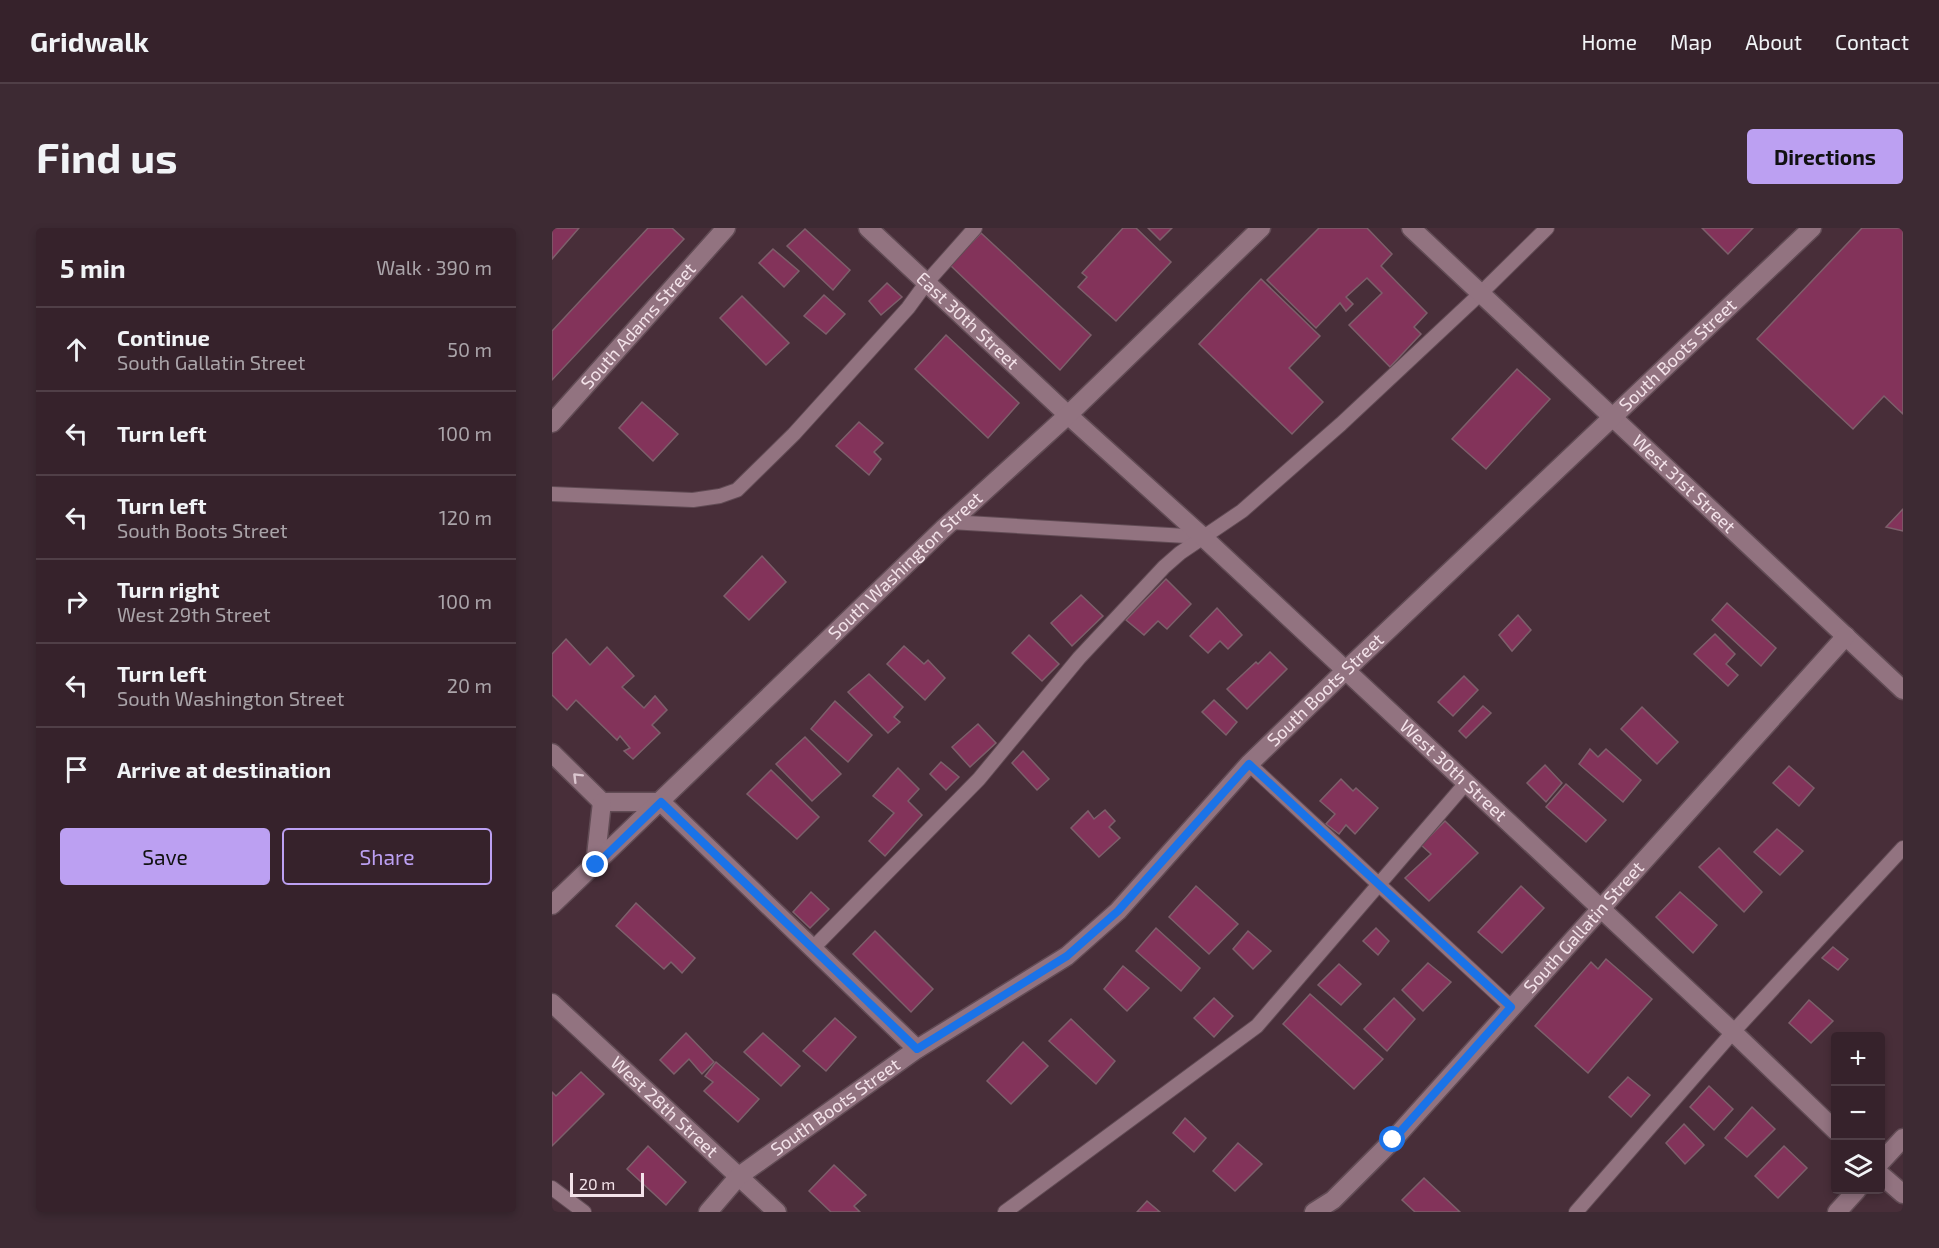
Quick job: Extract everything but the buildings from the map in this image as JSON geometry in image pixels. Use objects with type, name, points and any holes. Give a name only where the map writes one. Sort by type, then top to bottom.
[{"type":"street","name":"South Adams Street","points":[[552,423],[726,228]]},
{"type":"street","name":"East 30th Street","points":[[868,228],[1068,415]]},
{"type":"street","name":"South Washington Street","points":[[552,905],[950,522],[1068,415],[1261,228]]},
{"type":"street","name":"West 31st Street","points":[[1411,228],[1903,690]]},
{"type":"street","name":"South Boots Street","points":[[708,1212],[739,1176],[917,1049],[1067,956],[1118,911],[1249,764],[1812,228]]},
{"type":"street","name":"West 30th Street","points":[[1068,415],[1346,670],[1831,1126]]},
{"type":"street","name":"South Gallatin Street","points":[[1314,1212],[1333,1200],[1393,1140],[1846,636]]},
{"type":"street","points":[[552,753],[602,802],[661,802],[917,1049]]},
{"type":"street","points":[[596,865],[602,802]]},
{"type":"street","name":"West 28th Street","points":[[552,1003],[777,1212]]},
{"type":"street","points":[[1885,1158],[1903,1138]]},
{"type":"street","points":[[1885,1178],[1903,1194]]},
{"type":"street","points":[[1837,1212],[1853,1194]]},
{"type":"lane","points":[[552,494],[693,500],[720,496],[737,490],[794,434],[908,308],[927,282],[975,228]]},
{"type":"lane","points":[[813,948],[979,779],[1079,658],[1164,567],[1180,553],[1242,511],[1341,424],[1547,228]]},
{"type":"lane","points":[[950,522],[1203,537]]},
{"type":"lane","points":[[1249,764],[1511,1007]]},
{"type":"lane","points":[[1005,1212],[1257,1026],[1466,783]]},
{"type":"lane","points":[[1576,1212],[1733,1032],[1903,848]]},
{"type":"lane","points":[[552,1188],[584,1212]]},
{"type":"route","points":[[596,865],[661,802],[917,1049],[1067,956],[1118,911],[1249,764],[1511,1007],[1393,1140]]}]
